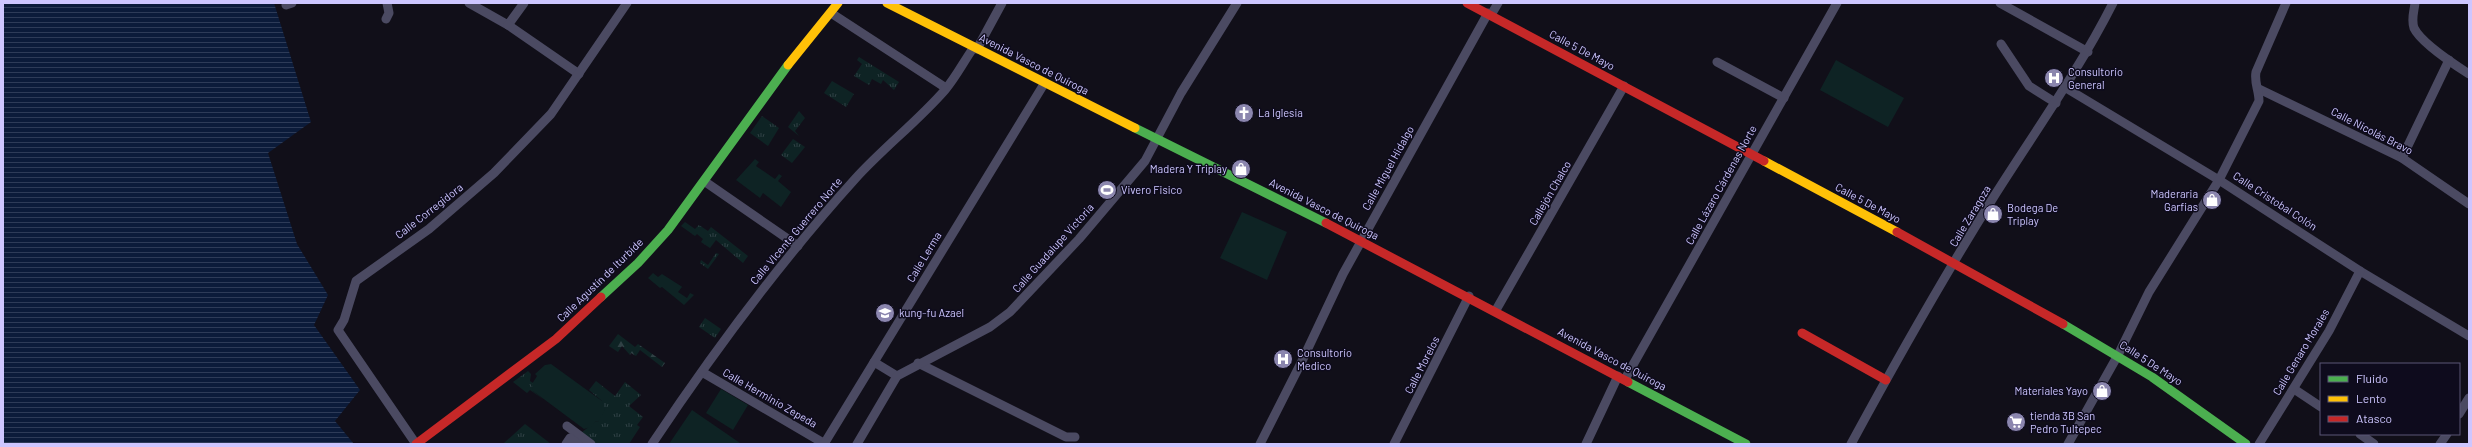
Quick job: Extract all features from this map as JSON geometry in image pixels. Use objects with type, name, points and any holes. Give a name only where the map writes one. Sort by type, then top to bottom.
[{"type":"street","points":[[386,19],[389,13],[387,3]]},
{"type":"street","points":[[469,3],[508,25],[579,74]]},
{"type":"street","points":[[508,25],[524,3]]},
{"type":"street","name":"Calle Corregidora","points":[[416,444],[338,330],[344,320],[356,281],[430,229],[494,173],[551,114],[627,3]]},
{"type":"street","name":"Calle Agustín de Iturbide","points":[[416,444],[556,339],[638,263],[668,230],[783,72],[831,14],[838,3]]},
{"type":"street","name":"Avenida Vasco de Quiroga","points":[[887,3],[1044,84],[1469,296],[1746,444]]},
{"type":"street","name":"Calle VIcente Guerrero Norte","points":[[652,444],[730,330],[798,246],[856,178],[904,134],[946,88],[976,48],[1002,3]]},
{"type":"street","name":"Calle Guadalupe Victoria","points":[[857,444],[897,376],[918,363],[990,327],[1010,312],[1122,189],[1145,161],[1181,93],[1237,3]]},
{"type":"street","name":"Calle 5 De Mayo","points":[[1467,3],[1955,263],[2118,355],[2246,444]]},
{"type":"street","name":"Calle Miguel Hidalgo","points":[[1260,444],[1302,361],[1343,274],[1490,14],[1498,3]]},
{"type":"street","name":"Calle Lázaro Cárdenas Norte","points":[[1586,444],[1622,378],[1752,155],[1837,3]]},
{"type":"street","points":[[2000,3],[2088,52]]},
{"type":"street","name":"Calle Zaragoza","points":[[1851,444],[1886,380],[1993,199],[2088,52],[2113,3]]},
{"type":"street","points":[[2068,444],[2118,355],[2149,292],[2219,180],[2259,101],[2259,89],[2254,82],[2256,72],[2286,3]]},
{"type":"street","points":[[2415,3],[2412,19],[2415,29],[2449,60],[2469,74]]},
{"type":"street","points":[[831,14],[946,88]]},
{"type":"street","points":[[2001,44],[2029,86],[2056,103]]},
{"type":"street","points":[[2402,158],[2449,60]]},
{"type":"street","points":[[1717,62],[1784,98]]},
{"type":"street","name":"Calle Lerma","points":[[824,444],[1044,84]]},
{"type":"street","name":"Callejón Chalco","points":[[1496,310],[1624,86]]},
{"type":"street","name":"Calle Cristobal Colón","points":[[2066,88],[2219,180],[2360,271],[2469,336]]},
{"type":"street","name":"Calle Nicolás Bravo","points":[[2259,89],[2402,158],[2469,204]]},
{"type":"street","points":[[704,181],[798,246]]},
{"type":"street","name":"Calle Genaro Morales","points":[[2259,444],[2329,331],[2360,271]]},
{"type":"street","name":"Calle Morelos","points":[[1394,444],[1469,296]]},
{"type":"street","points":[[1802,333],[1886,380]]},
{"type":"street","points":[[874,362],[897,376]]},
{"type":"street","points":[[918,363],[1066,437],[1075,437]]},
{"type":"street","name":"Calle Herminio Zepeda","points":[[702,372],[824,444]]},
{"type":"street","points":[[2294,389],[2320,406]]},
{"type":"street","points":[[2460,412],[2469,398]]},
{"type":"street","points":[[568,426],[591,444]]},
{"type":"street","points":[[2361,435],[2374,444]]},
{"type":"street","points":[[2440,444],[2446,435]]},
{"type":"street","points":[[566,444],[570,438],[578,444]]},
{"type":"green space","points":[[859,57],[899,82],[894,90],[883,80],[881,84],[872,79],[869,85],[854,76],[862,64],[857,60]]},
{"type":"green space","points":[[1836,60],[1904,98],[1888,127],[1820,90]]},
{"type":"green space","points":[[832,81],[854,94],[846,107],[824,93]]},
{"type":"green space","points":[[799,111],[805,118],[795,131],[799,136],[788,127]]},
{"type":"green space","points":[[762,116],[779,128],[768,146],[750,133]]},
{"type":"green space","points":[[793,139],[805,147],[792,163],[781,155]]},
{"type":"green space","points":[[755,159],[759,162],[756,166],[775,179],[779,174],[782,176],[778,181],[791,192],[781,207],[763,193],[760,198],[736,180]]},
{"type":"green space","points":[[1242,212],[1287,232],[1267,280],[1220,258]]},
{"type":"green space","points":[[685,222],[695,229],[699,225],[708,231],[711,227],[748,256],[743,263],[716,240],[710,248],[701,242],[703,239],[697,234],[695,236],[681,226]]},
{"type":"green space","points":[[716,253],[719,254],[708,269],[700,263],[701,260],[708,265]]},
{"type":"green space","points":[[653,273],[658,277],[662,274],[684,288],[682,287],[678,292],[687,298],[690,293],[694,295],[684,305],[662,287],[660,288],[648,278]]},
{"type":"green space","points":[[705,318],[721,329],[715,338],[699,327]]},
{"type":"green space","points":[[618,334],[635,347],[638,344],[665,363],[662,367],[640,350],[636,356],[631,353],[630,355],[622,346],[618,352],[609,346]]},
{"type":"green space","points":[[551,364],[602,401],[605,410],[598,422],[596,421],[591,427],[584,429],[533,391],[532,384],[537,376],[535,374],[545,365]]},
{"type":"green space","points":[[528,371],[531,374],[530,381],[533,383],[533,391],[543,399],[530,390],[527,393],[513,382]]},
{"type":"green space","points":[[596,381],[615,396],[625,382],[641,395],[629,406],[643,417],[637,425],[640,427],[629,444],[595,444],[581,433],[596,421],[598,422],[602,401],[589,390]]},
{"type":"green space","points":[[721,389],[748,405],[733,430],[706,413]]},
{"type":"green space","points":[[692,410],[740,443],[741,444],[669,444]]},
{"type":"green space","points":[[525,424],[551,444],[504,443]]},
{"type":"water","points":[[3,3],[274,3],[311,122],[268,153],[297,244],[328,295],[314,325],[360,390],[335,421],[354,444],[3,444]]},
{"type":"traffic: fast","points":[[601,297],[638,263],[668,230],[788,65]]},
{"type":"traffic: fast","points":[[1135,128],[1326,223]]},
{"type":"traffic: fast","points":[[2063,324],[2152,377],[2246,444]]},
{"type":"traffic: fast","points":[[1628,382],[1746,444]]},
{"type":"traffic: slow","points":[[788,65],[838,3]]},
{"type":"traffic: slow","points":[[887,3],[1135,128]]},
{"type":"traffic: slow","points":[[1764,161],[1897,232]]},
{"type":"traffic: jam","points":[[1467,3],[1764,161]]},
{"type":"traffic: jam","points":[[1326,223],[1628,382]]},
{"type":"traffic: jam","points":[[1897,232],[2063,324]]},
{"type":"traffic: jam","points":[[416,444],[556,339],[601,297]]},
{"type":"traffic: jam","points":[[1802,333],[1886,380]]},
{"type":"place","name":"Consultorio General","points":[[2054,78]]},
{"type":"place","name":"La Iglesia","points":[[1244,113]]},
{"type":"place","name":"Madera Y Triplay","points":[[1241,169]]},
{"type":"place","name":"Vivero Fisico","points":[[1107,190]]},
{"type":"place","name":"Maderaria Garfias","points":[[2212,200]]},
{"type":"place","name":"Bodega De Triplay","points":[[1993,214]]},
{"type":"place","name":"kung-fu Azael","points":[[885,313]]},
{"type":"place","name":"Consultorio Medico","points":[[1283,359]]},
{"type":"place","name":"Materiales Yayo","points":[[2102,391]]},
{"type":"place","name":"tienda 3B San Pedro Tultepec","points":[[2016,422]]}]
